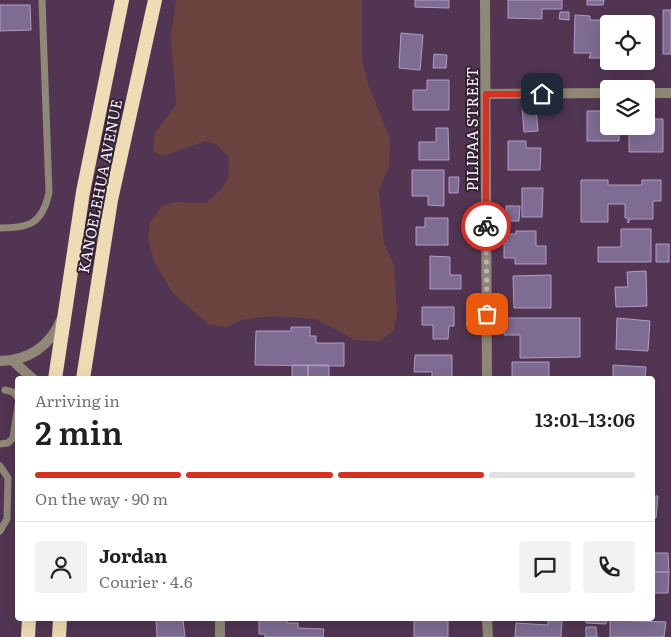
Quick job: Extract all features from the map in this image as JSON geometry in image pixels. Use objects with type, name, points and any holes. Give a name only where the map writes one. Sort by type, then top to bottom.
[{"type":"highway","name":"KANOELEHUA AVENUE","points":[[83,376],[111,200],[155,0]]},
{"type":"highway","name":"KANOELEHUA AVENUE","points":[[55,376],[88,164],[121,1]]},
{"type":"highway","points":[[28,637],[29,621]]},
{"type":"highway","points":[[59,637],[60,621]]},
{"type":"street","name":"PILIPAA STREET","points":[[485,0],[487,376]]},
{"type":"street","points":[[655,93],[671,93]]},
{"type":"street","points":[[486,94],[600,94]]},
{"type":"street","points":[[0,361],[13,361],[31,354],[46,344],[57,330],[64,313]]},
{"type":"street","points":[[13,361],[30,376]]},
{"type":"street","points":[[220,621],[220,637]]},
{"type":"street","points":[[488,621],[488,637]]},
{"type":"lane","points":[[0,228],[23,228],[31,225],[45,208],[49,193],[42,0]]},
{"type":"lane","points":[[5,390],[15,394]]},
{"type":"lane","points":[[0,444],[8,443],[13,438],[15,425]]},
{"type":"lane","points":[[0,466],[8,478],[7,519],[0,531]]},
{"type":"shaded area","points":[[176,0],[362,0],[362,60],[368,84],[390,139],[389,166],[379,190],[384,243],[394,265],[397,314],[393,331],[380,341],[355,340],[316,319],[271,316],[241,320],[226,327],[208,324],[172,292],[154,261],[148,238],[150,222],[162,206],[176,202],[206,203],[222,188],[227,178],[229,165],[228,156],[217,145],[205,141],[163,156],[153,151],[155,133],[176,105],[171,34]]},
{"type":"building","points":[[415,0],[449,0],[449,8],[415,7]]},
{"type":"building","points":[[508,0],[562,0],[562,9],[542,9],[542,19],[508,18]]},
{"type":"building","points":[[587,0],[604,0],[603,5],[587,5]]},
{"type":"building","points":[[0,5],[30,5],[31,30],[0,31]]},
{"type":"building","points":[[663,10],[671,10],[671,54],[663,54]]},
{"type":"building","points":[[560,12],[569,12],[569,20],[559,19]]},
{"type":"building","points":[[575,15],[590,16],[590,20],[600,20],[600,58],[589,58],[591,53],[574,53]]},
{"type":"building","points":[[401,33],[423,35],[420,70],[399,68]]},
{"type":"building","points":[[434,54],[447,55],[446,68],[433,68]]},
{"type":"building","points":[[427,80],[449,80],[449,110],[413,110],[413,90],[427,90]]},
{"type":"building","points":[[522,107],[536,107],[538,131],[524,132]]},
{"type":"building","points":[[587,111],[600,111],[600,135],[619,135],[619,141],[587,141]]},
{"type":"building","points":[[655,119],[663,119],[663,152],[629,152],[629,135],[655,135]]},
{"type":"building","points":[[436,128],[448,128],[449,160],[419,160],[419,142],[436,142]]},
{"type":"building","points":[[508,141],[526,141],[526,148],[541,148],[540,170],[508,170]]},
{"type":"building","points":[[412,170],[444,170],[444,206],[428,205],[428,196],[412,196]]},
{"type":"building","points":[[449,177],[459,177],[458,193],[449,193]]},
{"type":"building","points":[[581,180],[608,180],[608,185],[642,185],[642,180],[661,180],[661,201],[653,201],[653,219],[630,219],[628,223],[628,218],[625,218],[625,204],[608,204],[608,222],[581,222]]},
{"type":"building","points":[[522,188],[543,188],[542,217],[522,217]]},
{"type":"building","points":[[506,206],[520,206],[519,221],[506,221]]},
{"type":"building","points":[[425,218],[448,218],[448,245],[416,245],[416,227],[425,227]]},
{"type":"building","points":[[621,229],[651,229],[651,262],[598,262],[598,247],[621,247]]},
{"type":"building","points":[[516,231],[536,231],[536,246],[546,246],[546,264],[515,264],[515,258],[504,258],[504,243],[507,243],[507,234],[516,234]]},
{"type":"building","points":[[656,244],[669,244],[669,262],[656,262]]},
{"type":"building","points":[[430,256],[450,257],[450,275],[461,275],[461,289],[430,289]]},
{"type":"building","points":[[646,271],[647,306],[616,307],[615,287],[628,287],[627,272]]},
{"type":"building","points":[[551,275],[551,308],[514,308],[513,276]]},
{"type":"building","points":[[422,307],[454,307],[454,326],[449,326],[448,339],[433,339],[433,325],[422,325]]},
{"type":"building","points":[[504,318],[580,318],[580,357],[520,358],[520,335],[504,335]]},
{"type":"building","points":[[617,318],[650,321],[648,351],[616,349]]},
{"type":"building","points":[[291,327],[310,327],[310,336],[316,336],[316,343],[344,343],[344,366],[255,365],[256,331],[291,331]]},
{"type":"building","points":[[415,355],[452,355],[452,376],[432,376],[432,372],[414,372]]},
{"type":"building","points":[[512,362],[549,362],[549,376],[512,376]]},
{"type":"building","points":[[292,365],[308,365],[308,376],[292,376]]},
{"type":"building","points":[[308,365],[329,365],[329,376],[308,376]]},
{"type":"building","points":[[613,365],[646,367],[645,376],[613,376]]},
{"type":"building","points":[[655,496],[658,496],[656,518]]},
{"type":"building","points":[[655,553],[668,553],[669,572],[655,572]]},
{"type":"building","points":[[655,572],[669,572],[668,593],[655,593]]},
{"type":"building","points":[[156,621],[183,621],[185,637],[157,637]]},
{"type":"building","points":[[259,621],[287,621],[287,623],[298,623],[298,628],[324,629],[323,637],[265,637],[265,634],[259,634]]},
{"type":"building","points":[[414,621],[448,621],[448,637],[414,637]]},
{"type":"building","points":[[548,621],[562,621],[561,637],[515,637],[516,623],[548,625]]},
{"type":"building","points":[[586,621],[607,621],[606,624],[586,623]]},
{"type":"building","points":[[610,621],[666,622],[664,637],[610,637]]},
{"type":"building","points":[[586,627],[596,627],[597,637],[586,637]]},
{"type":"way so far","points":[[486,226],[487,314]]},
{"type":"route","points":[[486,226],[486,94],[542,94]]}]
